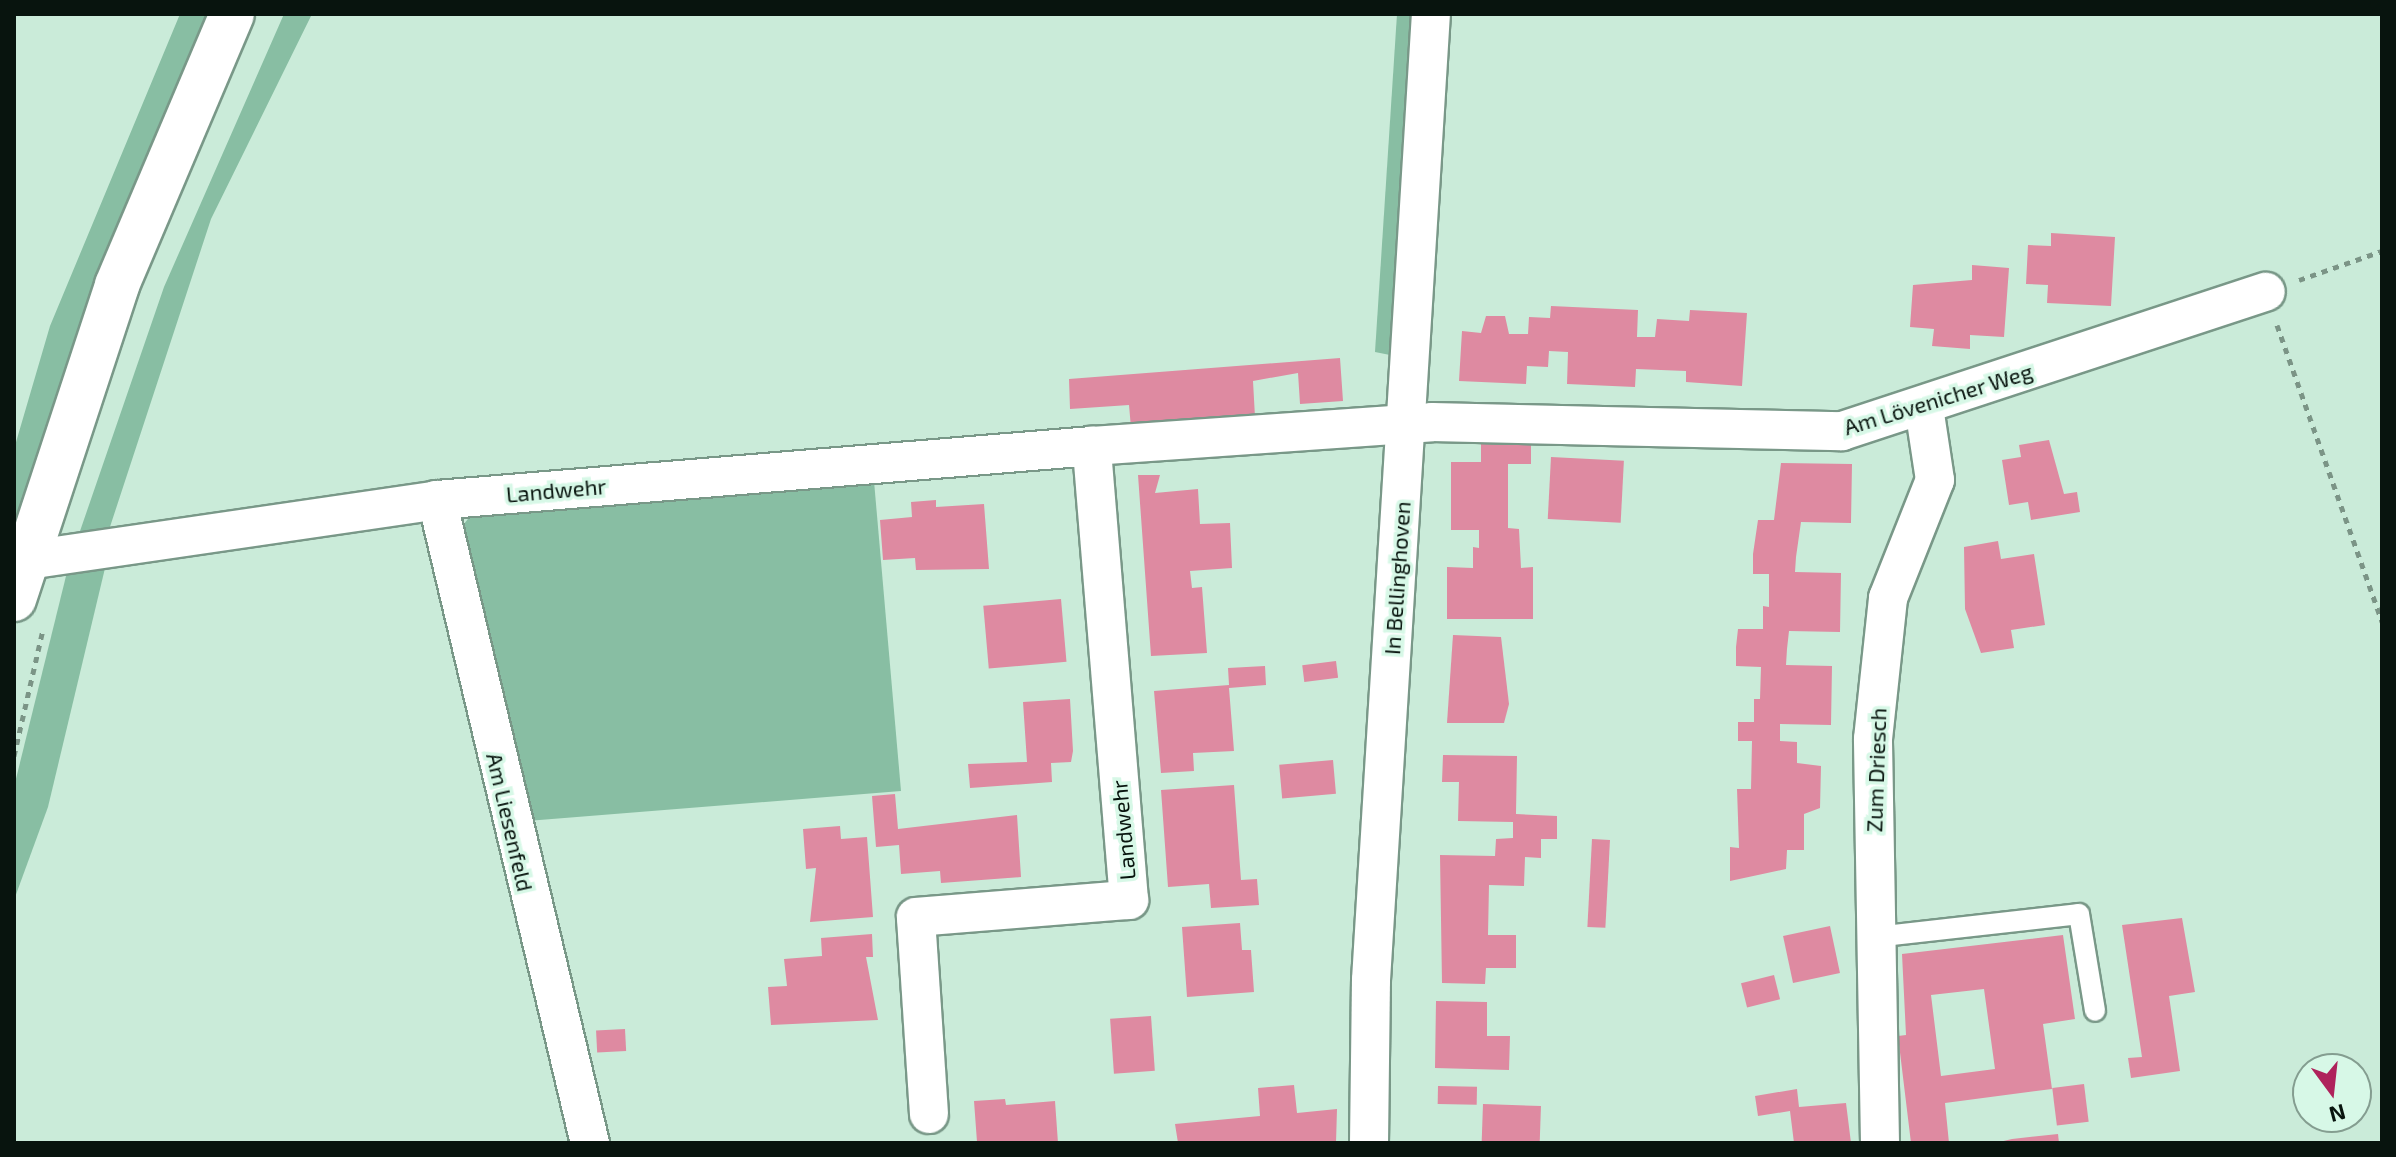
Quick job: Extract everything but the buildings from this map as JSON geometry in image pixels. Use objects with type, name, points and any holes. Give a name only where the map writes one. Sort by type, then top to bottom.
[{"type":"main road","points":[[24,584],[117,285],[232,14]]},
{"type":"street","name":"In Bellinghoven","points":[[1369,1143],[1371,980],[1431,14]]},
{"type":"street","name":"Am Lövenicher Weg","points":[[1406,429],[1432,422],[1842,431],[1924,407],[2266,292]]},
{"type":"street","name":"Zum Driesch","points":[[1880,1143],[1873,739],[1888,598],[1935,480],[1924,407]]},
{"type":"street","name":"Landwehr","points":[[24,584],[437,500],[1092,446],[1406,429]]},
{"type":"street","name":"Landwehr","points":[[929,1114],[916,917],[1129,900],[1092,446]]},
{"type":"street","name":"Am Liesenfeld","points":[[437,500],[590,1143]]},
{"type":"lane","points":[[1875,937],[2079,914],[2095,1011]]},
{"type":"path","points":[[2382,251],[2266,292],[2382,622]]},
{"type":"path","points":[[14,756],[24,584]]},
{"type":"green space","points":[[180,14],[209,14],[115,234],[14,527],[14,449],[50,326]]},
{"type":"green space","points":[[284,14],[312,14],[211,219],[106,539],[79,534],[164,287]]},
{"type":"green space","points":[[1397,14],[1412,14],[1395,356],[1375,352]]},
{"type":"green space","points":[[874,481],[901,791],[527,821],[459,530],[472,514]]},
{"type":"green space","points":[[106,564],[48,807],[14,900],[14,787],[67,572]]}]
